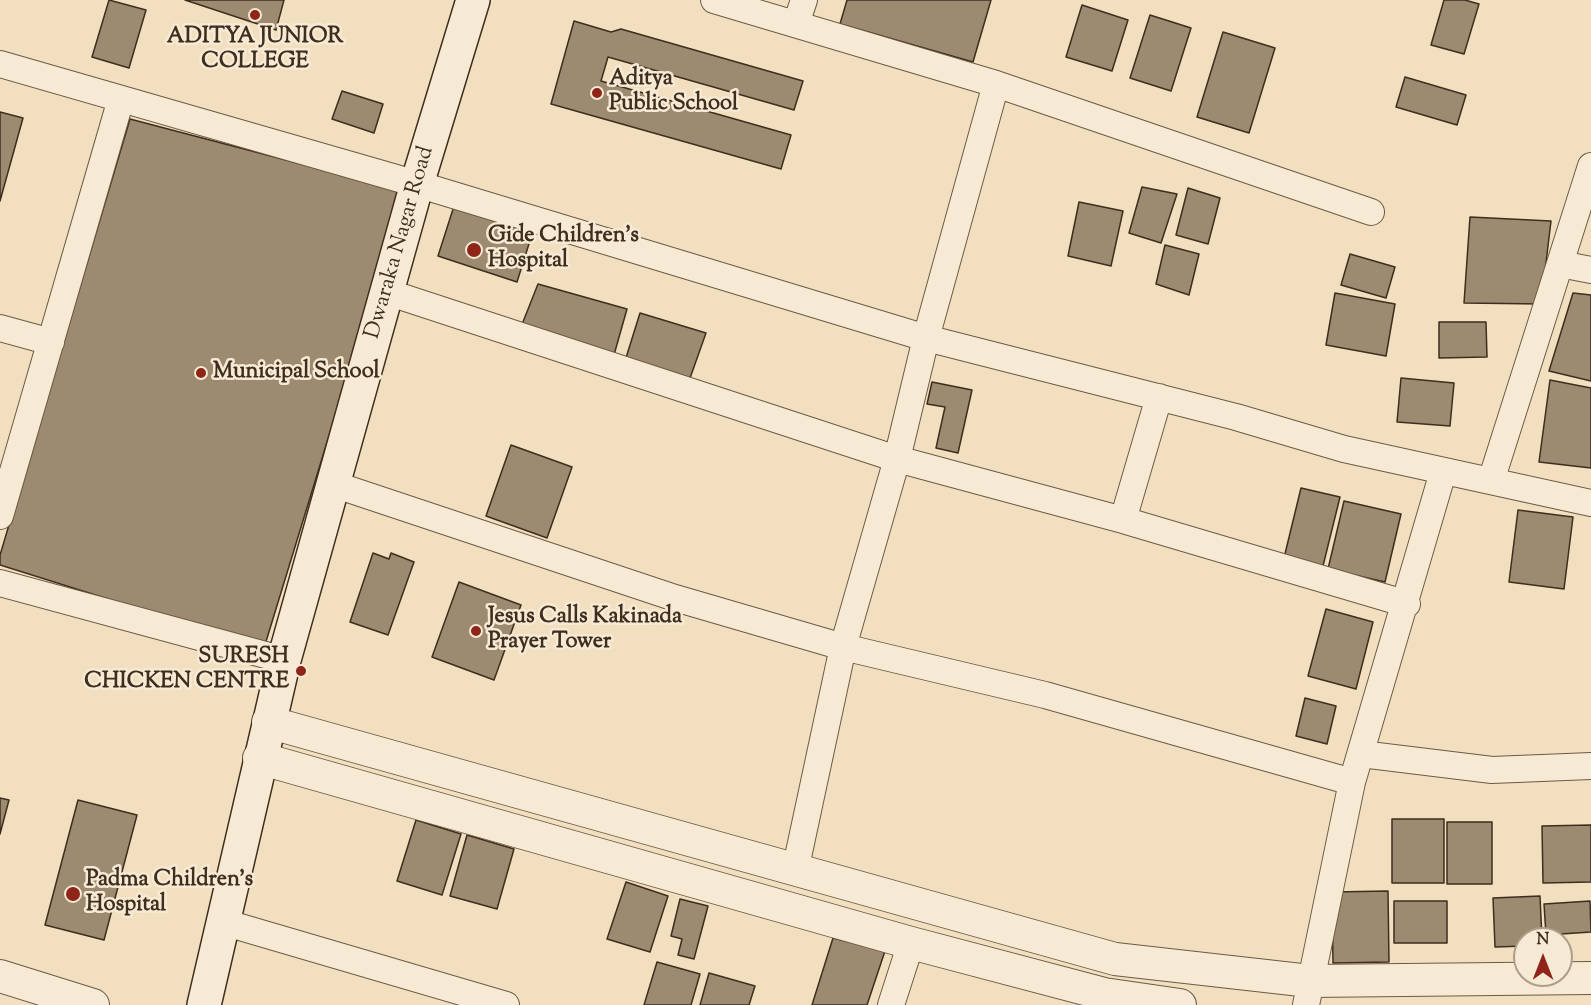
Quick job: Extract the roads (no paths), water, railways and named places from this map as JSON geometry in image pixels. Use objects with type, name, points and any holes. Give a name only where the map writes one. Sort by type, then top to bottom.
[{"type":"main road","name":"Dwaraka Nagar Road","points":[[204,1005],[259,758],[284,660],[417,184],[473,0]]},
{"type":"street","points":[[714,0],[996,84],[1371,212]]},
{"type":"street","points":[[796,24],[804,0]]},
{"type":"street","points":[[0,64],[417,184],[926,338],[1236,417],[1344,449],[1591,503]]},
{"type":"street","points":[[795,871],[843,647],[897,459],[926,338],[996,84]]},
{"type":"street","points":[[0,516],[121,99]]},
{"type":"street","points":[[1491,481],[1591,165]]},
{"type":"street","points":[[1560,264],[1591,270]]},
{"type":"street","points":[[387,292],[897,459],[1123,520],[1407,604]]},
{"type":"street","points":[[0,328],[51,342]]},
{"type":"street","points":[[1123,520],[1159,397]]},
{"type":"street","points":[[1308,993],[1353,782],[1407,604],[1443,472]]},
{"type":"street","points":[[333,484],[675,598],[843,647],[1066,700],[1353,782]]},
{"type":"street","points":[[0,584],[284,660]]},
{"type":"street","points":[[268,722],[1115,959],[1308,993],[1591,978]]},
{"type":"street","points":[[1361,754],[1492,770],[1591,766]]},
{"type":"street","points":[[259,758],[1102,999],[1180,1005]]},
{"type":"street","points":[[223,922],[452,998],[506,1005]]},
{"type":"street","points":[[891,1005],[911,943]]},
{"type":"street","points":[[0,976],[93,1005]]},
{"type":"place","name":"ADITYA JUNIOR COLLEGE","points":[[255,15]]},
{"type":"place","name":"Aditya Public School","points":[[597,93]]},
{"type":"place","name":"Gide Children's Hospital","points":[[474,250]]},
{"type":"place","name":"Municipal School","points":[[201,373]]},
{"type":"place","name":"Jesus Calls Kakinada Prayer Tower","points":[[476,631]]},
{"type":"place","name":"SURESH CHICKEN CENTRE","points":[[301,671]]},
{"type":"place","name":"Padma Children's Hospital","points":[[73,894]]}]
